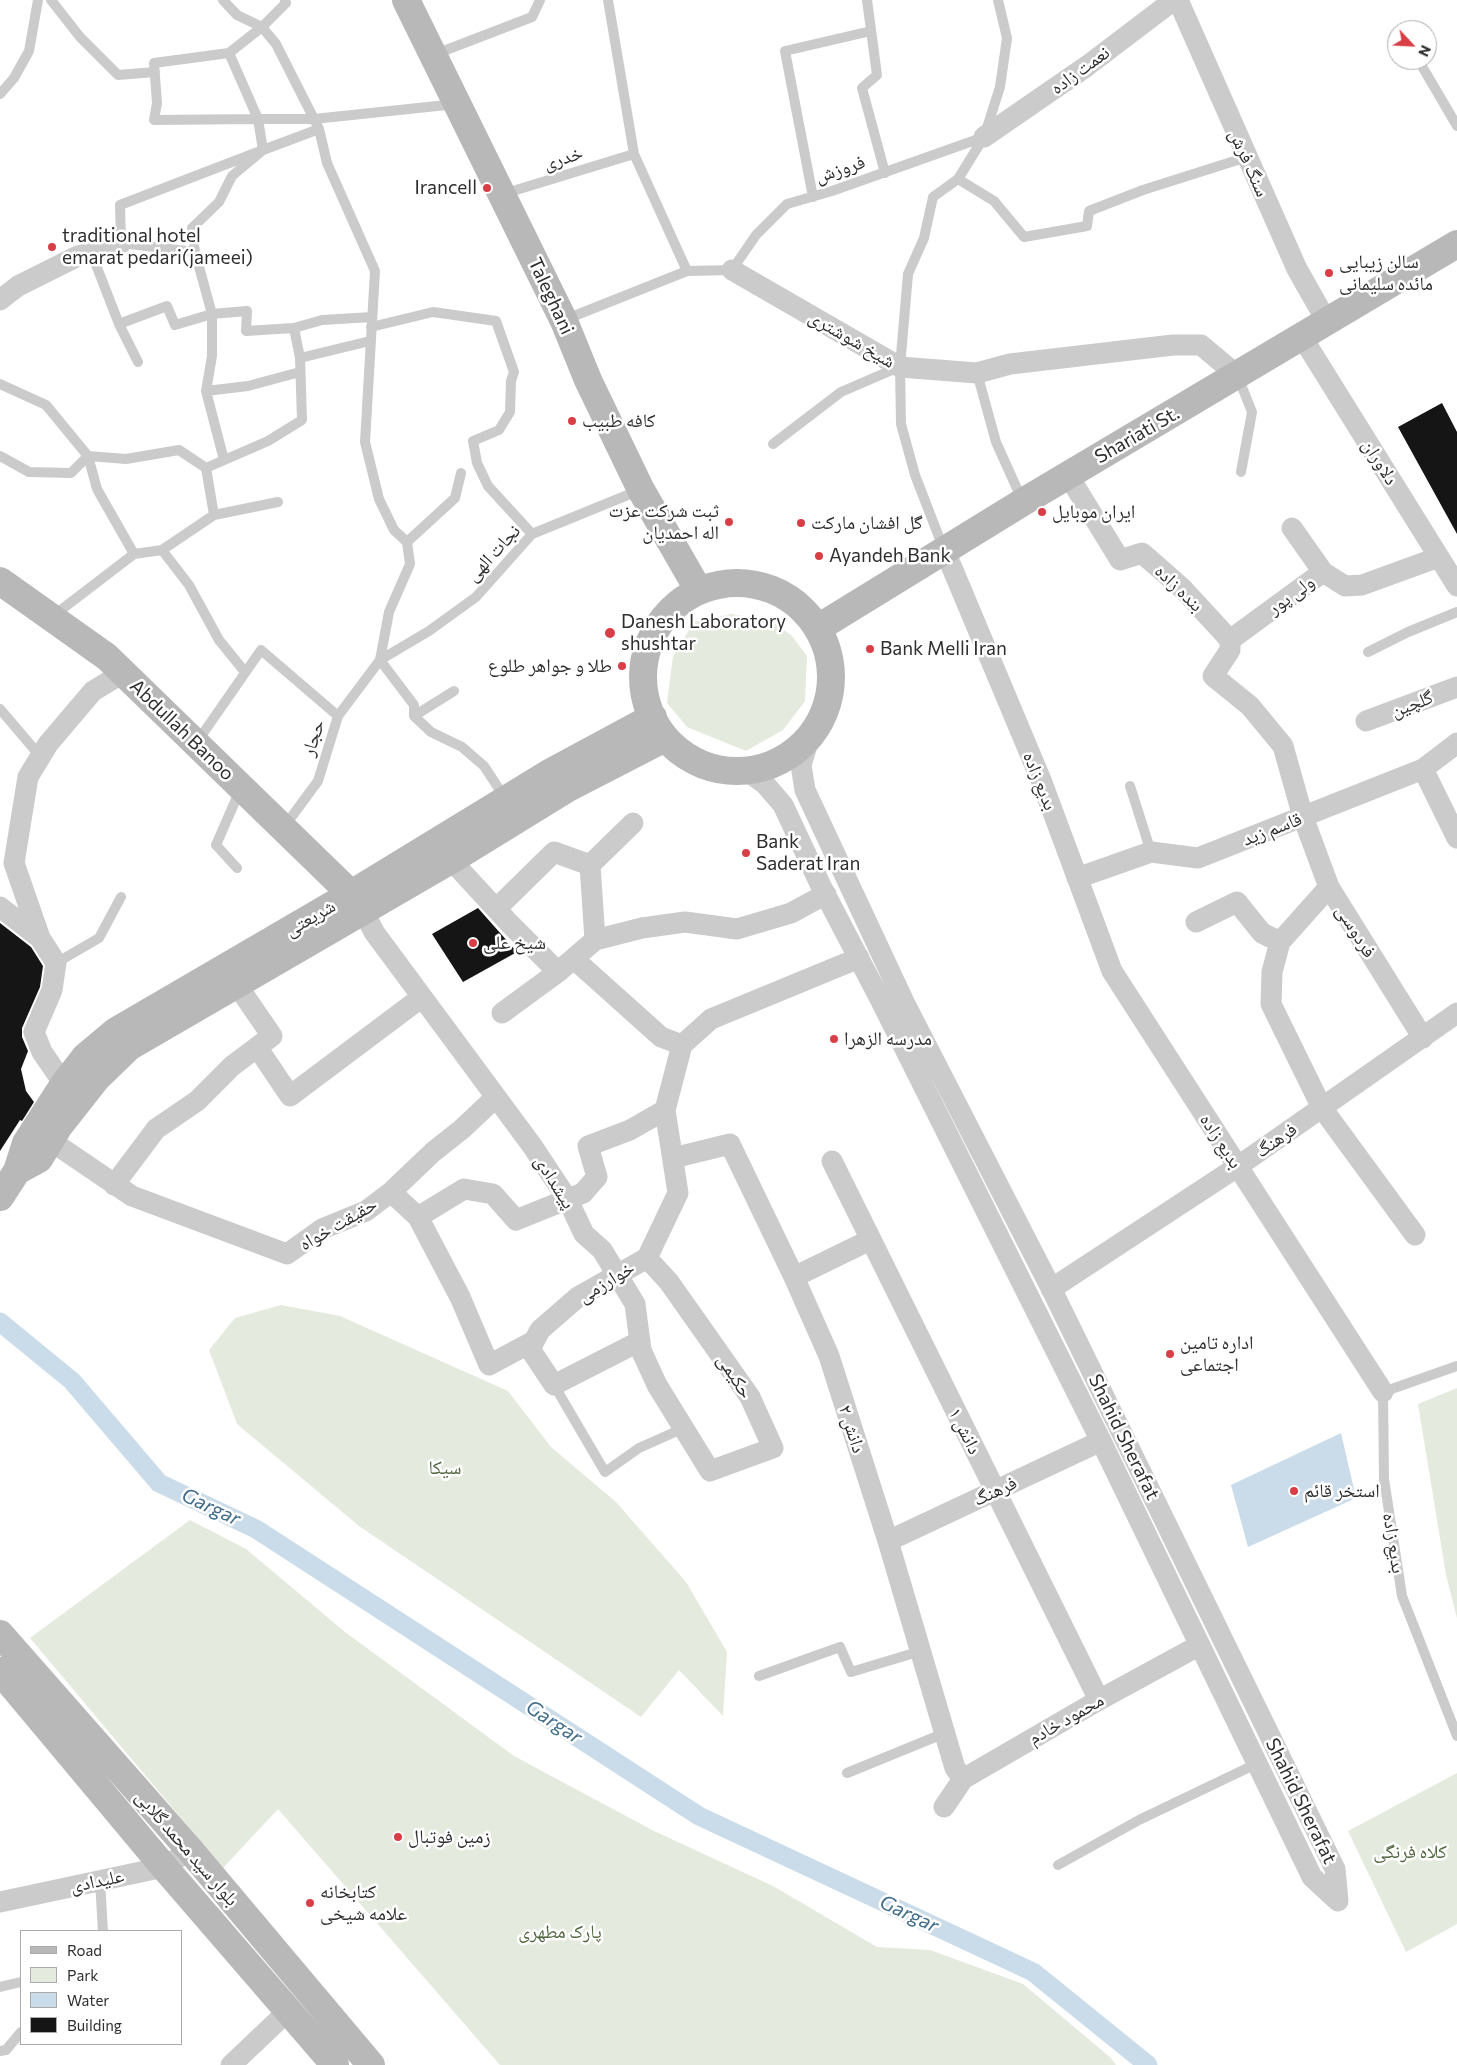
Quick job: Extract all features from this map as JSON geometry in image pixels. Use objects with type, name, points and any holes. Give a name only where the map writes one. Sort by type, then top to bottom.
[{"type":"main road","name":"Taleghani","points":[[406,0],[564,321],[588,380],[641,490],[699,591]]},
{"type":"main road","name":"Shariati St.","points":[[818,628],[945,552],[1023,502],[1302,338],[1457,244]]},
{"type":"main road","name":"Abdullah Banoo","points":[[0,581],[107,657],[357,902]]},
{"type":"main road","points":[[725,583],[761,586],[778,592],[801,607],[818,628],[829,655],[831,685],[824,713],[809,739],[781,761],[747,771],[713,769],[682,754],[659,728],[645,699],[644,667],[653,635],[672,609],[699,591],[725,583]]},
{"type":"main road","name":"شریعتی","points":[[7,1187],[39,1159],[59,1126],[96,1079],[129,1047],[237,985],[506,799],[659,728]]},
{"type":"main road","name":"شریعتی","points":[[7,1187],[26,1143],[64,1084],[85,1057],[116,1031],[357,902],[451,860],[568,788],[659,728]]},
{"type":"main road","name":"بلوار سید محمد گلابی","points":[[0,1634],[190,1850],[371,2065]]},
{"type":"main road","name":"بلوار سید محمد گلابی","points":[[0,1671],[164,1867],[335,2065]]},
{"type":"street","name":"نعمت زاده","points":[[984,138],[1087,66],[1174,0]]},
{"type":"street","name":"سنگ فرش","points":[[1178,0],[1297,269],[1327,322]]},
{"type":"street","points":[[0,300],[18,286],[78,256],[121,243]]},
{"type":"street","name":"شیخ شوشتری","points":[[732,270],[900,367],[978,373],[1010,364],[1173,345],[1201,345],[1238,376]]},
{"type":"street","name":"دلاوران","points":[[1302,338],[1457,586]]},
{"type":"street","name":"بنده زاده","points":[[1068,475],[1120,560],[1142,553],[1182,590],[1230,640]]},
{"type":"street","points":[[1292,528],[1323,572]]},
{"type":"street","name":"بدیع زاده","points":[[945,552],[1041,780],[1112,971],[1383,1392]]},
{"type":"street","name":"ولی پور","points":[[1230,640],[1323,572],[1345,586],[1362,585],[1439,557]]},
{"type":"street","name":"فردوسی","points":[[1230,640],[1230,650],[1213,676],[1250,706],[1283,746],[1302,817],[1329,887],[1423,1038]]},
{"type":"street","points":[[64,1084],[42,1052],[34,1032],[52,990],[56,963],[40,938],[14,863],[28,776],[48,744],[93,691],[123,673]]},
{"type":"street","name":"گلچین","points":[[1366,721],[1457,687]]},
{"type":"street","name":"Shahid Sherafat","points":[[747,771],[765,784],[783,805],[1101,1441],[1312,1877],[1338,1901],[1335,1869],[1051,1289],[904,1002],[805,790],[801,765],[809,739]]},
{"type":"street","name":"قاسم زید","points":[[1077,878],[1151,852],[1198,858],[1423,769],[1457,743]]},
{"type":"street","points":[[1423,769],[1457,838]]},
{"type":"street","points":[[595,940],[590,865],[633,823]]},
{"type":"street","points":[[496,909],[554,852],[590,865]]},
{"type":"street","points":[[451,860],[496,909],[566,966],[661,1037],[682,1044]]},
{"type":"street","points":[[1329,887],[1280,942],[1272,972],[1271,1004],[1322,1108],[1415,1236]]},
{"type":"street","points":[[502,1013],[566,966],[595,940],[642,928],[685,922],[737,929],[791,913],[826,894]]},
{"type":"street","name":"پیشدادی","points":[[357,902],[374,932],[494,1098],[533,1147],[568,1200],[584,1234],[602,1250],[635,1304],[641,1350],[657,1384],[710,1471]]},
{"type":"street","points":[[1196,922],[1236,902],[1262,933],[1280,942]]},
{"type":"street","points":[[0,907],[40,938]]},
{"type":"street","points":[[418,1217],[464,1190],[493,1194],[516,1220],[583,1193],[597,1177],[588,1146],[630,1130],[665,1110],[682,1044],[711,1020],[859,958]]},
{"type":"street","points":[[114,1185],[156,1129],[197,1101],[232,1066],[272,1036],[237,985]]},
{"type":"street","points":[[257,1047],[290,1096],[422,997]]},
{"type":"street","name":"فرهنگ","points":[[1051,1289],[1237,1167],[1457,1013]]},
{"type":"street","name":"حقیقت خواه","points":[[51,1142],[132,1196],[287,1254],[322,1229],[366,1212],[391,1192],[433,1152],[462,1129],[494,1098]]},
{"type":"street","name":"خوارزمی","points":[[534,1341],[540,1330],[578,1297],[647,1258],[678,1193],[665,1110]]},
{"type":"street","name":"دانش ۲","points":[[673,1158],[730,1144],[794,1277],[829,1356],[888,1540],[955,1768],[964,1780]]},
{"type":"street","name":"دانش ۱","points":[[832,1161],[1099,1700]]},
{"type":"street","points":[[391,1192],[418,1217],[460,1296],[489,1365],[534,1341]]},
{"type":"street","points":[[794,1277],[870,1240]]},
{"type":"street","name":"حکیمی","points":[[647,1258],[674,1289],[750,1397],[773,1448],[710,1471]]},
{"type":"street","points":[[534,1341],[530,1349],[554,1385],[640,1341]]},
{"type":"street","name":"فرهنگ","points":[[888,1540],[1101,1441]]},
{"type":"street","name":"محمود خادم","points":[[944,1807],[964,1780],[1099,1700],[1200,1645]]},
{"type":"street","points":[[1245,1738],[1266,1728]]},
{"type":"street","name":"علیدادی","points":[[0,1902],[164,1867],[190,1850]]},
{"type":"street","points":[[231,2065],[288,2010]]},
{"type":"lane","points":[[0,94],[14,78],[29,51],[38,0]]},
{"type":"lane","points":[[51,0],[80,36],[118,75],[155,72]]},
{"type":"lane","points":[[223,0],[237,15],[262,27],[276,44],[319,129],[326,163],[375,272],[366,442],[379,499],[394,530],[407,542],[410,564],[389,612],[380,660],[414,705],[414,716],[430,732],[462,747],[484,766],[506,799]]},
{"type":"lane","points":[[285,0],[286,3],[262,27],[229,53],[154,63],[157,103],[154,120],[314,119],[457,104]]},
{"type":"lane","points":[[433,55],[532,17],[540,0]]},
{"type":"lane","points":[[608,0],[634,154],[687,271]]},
{"type":"lane","points":[[866,0],[877,75],[862,88],[885,173]]},
{"type":"lane","points":[[945,552],[915,475],[901,424],[900,367],[908,274],[924,238],[933,197],[958,179],[984,138],[1000,86],[1007,38],[998,0]]},
{"type":"lane","points":[[813,197],[785,51],[871,31]]},
{"type":"lane","points":[[229,53],[258,119],[263,150]]},
{"type":"lane","points":[[1424,70],[1457,126]]},
{"type":"lane","points":[[195,252],[121,243],[120,205],[319,129]]},
{"type":"lane","name":"فروزش","points":[[732,270],[756,235],[787,204],[885,173],[984,138]]},
{"type":"lane","points":[[224,460],[206,390],[212,356],[212,314],[195,252],[192,228],[219,202],[232,176],[263,150]]},
{"type":"lane","name":"خدری","points":[[502,195],[634,154]]},
{"type":"lane","points":[[958,179],[994,201],[1024,237],[1087,226],[1089,211],[1143,190],[1247,158]]},
{"type":"lane","points":[[91,252],[119,324],[138,362]]},
{"type":"lane","points":[[564,321],[687,271],[732,270]]},
{"type":"lane","points":[[119,324],[168,306],[175,325],[212,314],[247,312],[246,331],[294,328],[322,320],[371,322],[433,312],[496,321],[514,372],[511,381],[510,412],[499,430],[473,441],[477,464],[488,486],[532,534]]},
{"type":"lane","points":[[206,468],[268,441],[302,420],[300,358],[294,328]]},
{"type":"lane","points":[[300,358],[370,342]]},
{"type":"lane","points":[[773,444],[841,392],[900,367]]},
{"type":"lane","points":[[206,390],[248,386],[300,372]]},
{"type":"lane","points":[[978,373],[996,442],[1023,502]]},
{"type":"lane","points":[[1238,376],[1252,412],[1241,472]]},
{"type":"lane","points":[[0,384],[46,405],[88,456],[97,490],[134,554]]},
{"type":"lane","points":[[0,456],[29,472],[71,473],[88,456],[126,459],[179,450],[206,468],[214,515]]},
{"type":"lane","points":[[407,542],[455,498],[460,473]]},
{"type":"lane","name":"نجات الهی","points":[[380,660],[429,631],[476,597],[532,534],[641,490]]},
{"type":"lane","points":[[52,618],[134,554],[162,550],[214,515],[278,502]]},
{"type":"lane","points":[[162,550],[189,585],[219,640],[245,672]]},
{"type":"lane","points":[[1368,652],[1408,632],[1457,612]]},
{"type":"lane","points":[[196,744],[261,650],[338,716]]},
{"type":"lane","name":"حجار","points":[[283,828],[318,781],[338,716],[380,660]]},
{"type":"lane","points":[[414,716],[454,691]]},
{"type":"lane","points":[[0,709],[40,756]]},
{"type":"lane","points":[[1130,786],[1151,852]]},
{"type":"lane","points":[[237,868],[216,845],[241,788]]},
{"type":"lane","points":[[56,963],[99,938],[121,897]]},
{"type":"lane","points":[[1383,1392],[1457,1366]]},
{"type":"lane","points":[[554,1385],[605,1472],[639,1448],[684,1428]]},
{"type":"lane","name":"بدیع زاده","points":[[1383,1392],[1384,1479],[1402,1596],[1457,1736]]},
{"type":"lane","points":[[759,1676],[840,1647],[851,1672],[921,1651]]},
{"type":"lane","points":[[847,1773],[945,1733]]},
{"type":"lane","points":[[1058,1865],[1139,1820],[1258,1763]]},
{"type":"lane","points":[[100,1881],[103,1930]]},
{"type":"lane","points":[[0,1987],[20,1982]]},
{"type":"lane","points":[[0,2052],[6,2050],[20,2033]]},
{"type":"green space","points":[[731,614],[770,620],[792,636],[807,656],[805,701],[783,730],[746,751],[687,727],[667,703],[673,656],[694,622]]},
{"type":"green space","name":"سیکا","points":[[281,1305],[340,1316],[508,1391],[551,1447],[616,1502],[686,1582],[727,1652],[723,1716],[679,1670],[641,1717],[359,1526],[237,1424],[209,1350],[235,1318]]},
{"type":"green space","points":[[1457,1388],[1457,1618],[1446,1575],[1418,1404]]},
{"type":"green space","name":"پارک مطهری","points":[[190,1520],[246,1549],[345,1632],[514,1756],[654,1831],[773,1886],[877,1947],[930,1950],[1023,1984],[1111,2058],[1116,2065],[500,2065],[278,1809],[223,1868],[30,1638]]},
{"type":"green space","name":"کلاه فرنگی","points":[[1457,1773],[1457,1924],[1406,1952],[1348,1831]]},
{"type":"water","name":"استخر قائم","points":[[1341,1433],[1356,1498],[1248,1547],[1231,1485]]},
{"type":"building","points":[[1442,403],[1457,432],[1457,534],[1398,427]]},
{"type":"building","name":"شیخ علی","points":[[478,908],[517,952],[463,982],[432,934]]},
{"type":"building","points":[[0,923],[31,947],[43,966],[40,987],[22,1028],[22,1037],[28,1051],[21,1069],[26,1091],[34,1102],[0,1151]]},
{"type":"waterway","name":"Gargar","points":[[0,1322],[72,1381],[159,1483],[256,1529],[699,1816],[1033,1972],[1148,2065]]},
{"type":"place","name":"Irancell","points":[[487,188]]},
{"type":"place","name":"traditional hotel emarat pedari(jameei)","points":[[52,247]]},
{"type":"place","name":"سالن زیبایی مائده سلیمانی","points":[[1329,273]]},
{"type":"place","name":"کافه طبیب","points":[[572,421]]},
{"type":"place","name":"ایران موبایل","points":[[1042,512]]},
{"type":"place","name":"ثبت شرکت عزت اله احمدیان","points":[[729,522]]},
{"type":"place","name":"گل افشان مارکت","points":[[801,523]]},
{"type":"place","name":"Ayandeh Bank","points":[[819,556]]},
{"type":"place","name":"Danesh Laboratory shushtar","points":[[610,633]]},
{"type":"place","name":"Bank Melli Iran","points":[[870,649]]},
{"type":"place","name":"طلا و جواهر طلوع","points":[[622,666]]},
{"type":"place","name":"Bank Saderat Iran","points":[[746,853]]},
{"type":"place","name":"شیخ علی","points":[[473,943]]},
{"type":"place","name":"مدرسه الزهرا","points":[[834,1039]]},
{"type":"place","name":"اداره تامین اجتماعی","points":[[1170,1354]]},
{"type":"place","name":"استخر قائم","points":[[1294,1491]]},
{"type":"place","name":"زمین فوتبال","points":[[398,1837]]},
{"type":"place","name":"کتابخانه علامه شیخی","points":[[310,1903]]}]
